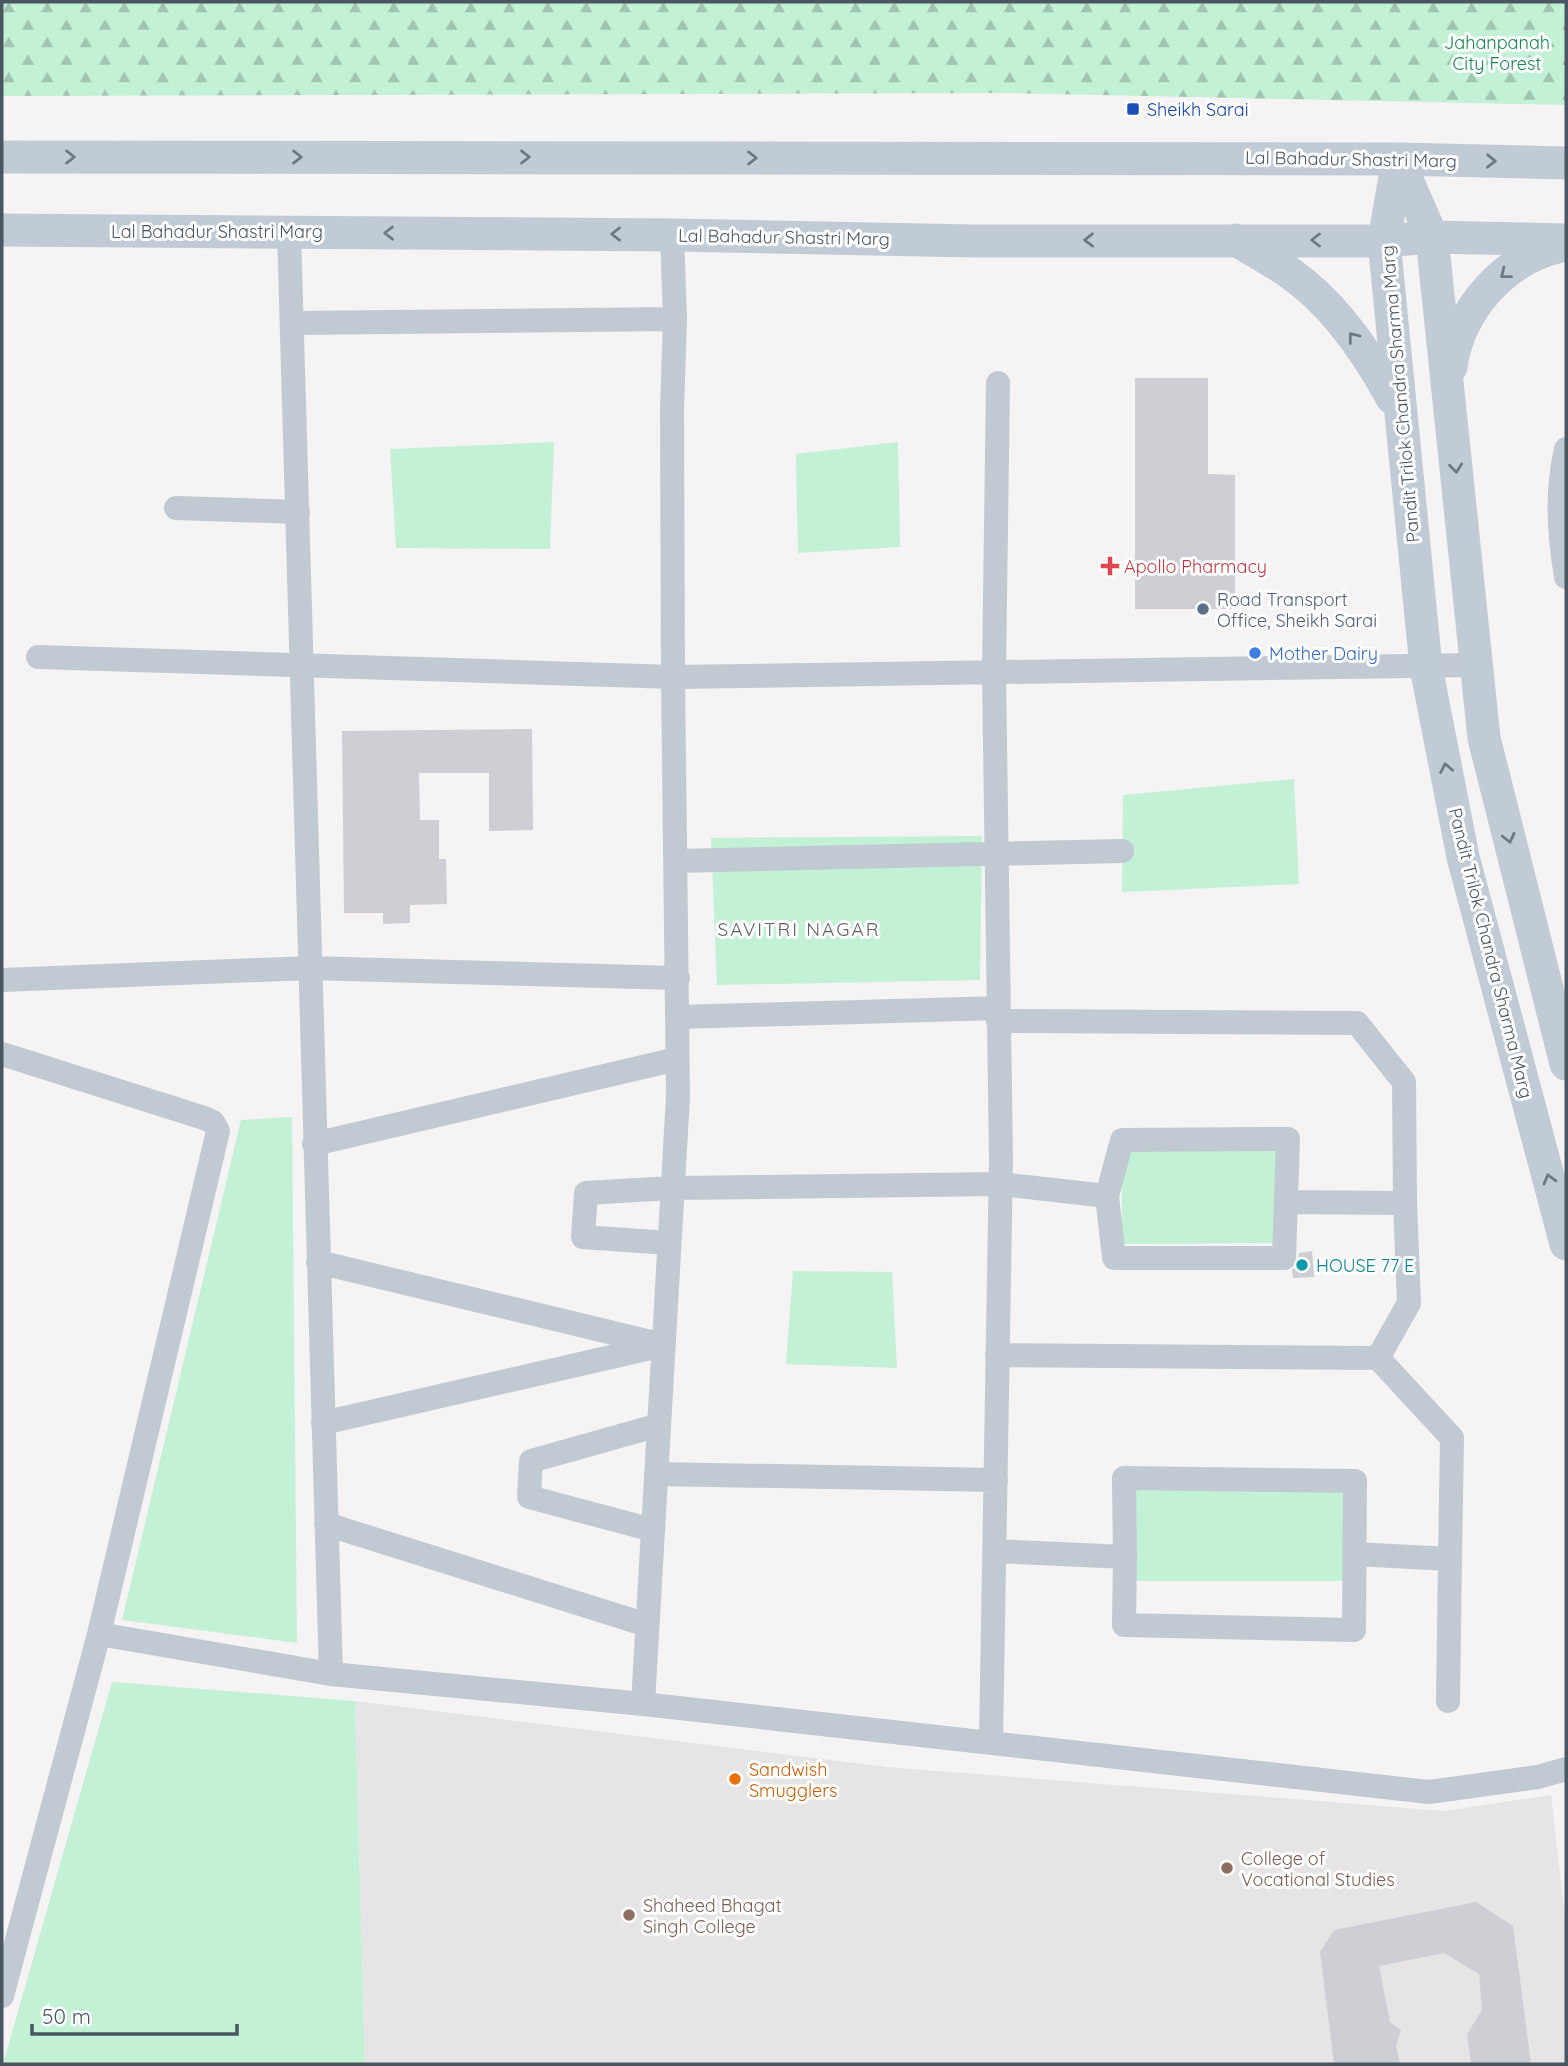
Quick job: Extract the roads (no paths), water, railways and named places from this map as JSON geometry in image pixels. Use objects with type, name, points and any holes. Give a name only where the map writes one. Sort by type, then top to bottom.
[{"type":"main road","name":"Lal Bahadur Shastri Marg","points":[[2,157],[1398,159],[1566,163]]},
{"type":"main road","points":[[1398,159],[1432,237],[1484,738],[1566,1064]]},
{"type":"main road","name":"Pandit Trilok Chandra Sharma Marg","points":[[1398,159],[1384,241],[1426,667],[1463,857],[1566,1244]]},
{"type":"main road","name":"Lal Bahadur Shastri Marg","points":[[2,230],[672,235],[973,242],[1384,241],[1432,237],[1566,243]]},
{"type":"main road","points":[[1236,240],[1288,272],[1334,312],[1372,361],[1401,416]]},
{"type":"main road","points":[[1449,401],[1452,358],[1459,337],[1479,299],[1502,276],[1528,257],[1566,243]]},
{"type":"street","points":[[289,232],[331,1674]]},
{"type":"street","points":[[643,1704],[672,1188],[678,1017],[673,677],[672,408],[675,319],[672,235]]},
{"type":"street","points":[[292,323],[675,319]]},
{"type":"street","points":[[991,1741],[1000,1184],[994,672],[998,383]]},
{"type":"street","points":[[1566,449],[1560,473],[1559,536],[1566,577]]},
{"type":"street","points":[[176,508],[298,512]]},
{"type":"street","points":[[38,657],[673,677],[1477,665]]},
{"type":"street","points":[[676,861],[1122,851]]},
{"type":"street","points":[[2,980],[309,968],[678,978]]},
{"type":"street","points":[[678,1017],[998,1014],[1357,1023],[1404,1082],[1409,1303],[1378,1358]]},
{"type":"street","points":[[2,1054],[204,1118],[213,1122],[218,1132],[99,1634],[2,1996]]},
{"type":"street","points":[[314,1144],[677,1059]]},
{"type":"street","points":[[1289,1139],[1284,1258],[1114,1258],[1107,1196],[1122,1140],[1289,1139]]},
{"type":"street","points":[[669,1243],[583,1237],[586,1193],[672,1188],[1000,1184],[1107,1196]]},
{"type":"street","points":[[1286,1202],[1405,1203]]},
{"type":"street","points":[[318,1262],[663,1345]]},
{"type":"street","points":[[323,1423],[663,1345]]},
{"type":"street","points":[[997,1355],[1378,1358],[1452,1438],[1448,1701]]},
{"type":"street","points":[[653,1530],[528,1497],[531,1461],[659,1425]]},
{"type":"street","points":[[656,1474],[996,1480]]},
{"type":"street","points":[[1124,1478],[1355,1480],[1354,1630],[1124,1625],[1125,1557],[1124,1478]]},
{"type":"street","points":[[326,1524],[647,1626]]},
{"type":"street","points":[[994,1551],[1125,1557]]},
{"type":"street","points":[[1354,1554],[1450,1559]]},
{"type":"street","points":[[99,1634],[331,1674],[991,1741],[1429,1792],[1538,1777],[1566,1769]]},
{"type":"place","name":"Sheikh Sarai","points":[[1133,109]]},
{"type":"place","name":"Apollo Pharmacy","points":[[1110,566]]},
{"type":"place","name":"Road Transport Office, Sheikh Sarai","points":[[1203,609]]},
{"type":"place","name":"Mother Dairy","points":[[1255,653]]},
{"type":"place","name":"HOUSE 77 E","points":[[1302,1265]]},
{"type":"place","name":"Sandwish Smugglers","points":[[735,1779]]},
{"type":"place","name":"College of Vocational Studies","points":[[1227,1868]]},
{"type":"place","name":"Shaheed Bhagat Singh College","points":[[629,1915]]},
{"type":"district","name":"SAVITRI NAGAR","points":[[799,929]]},
{"type":"park label","name":"Jahanpanah City Forest","points":[[1497,52]]}]
